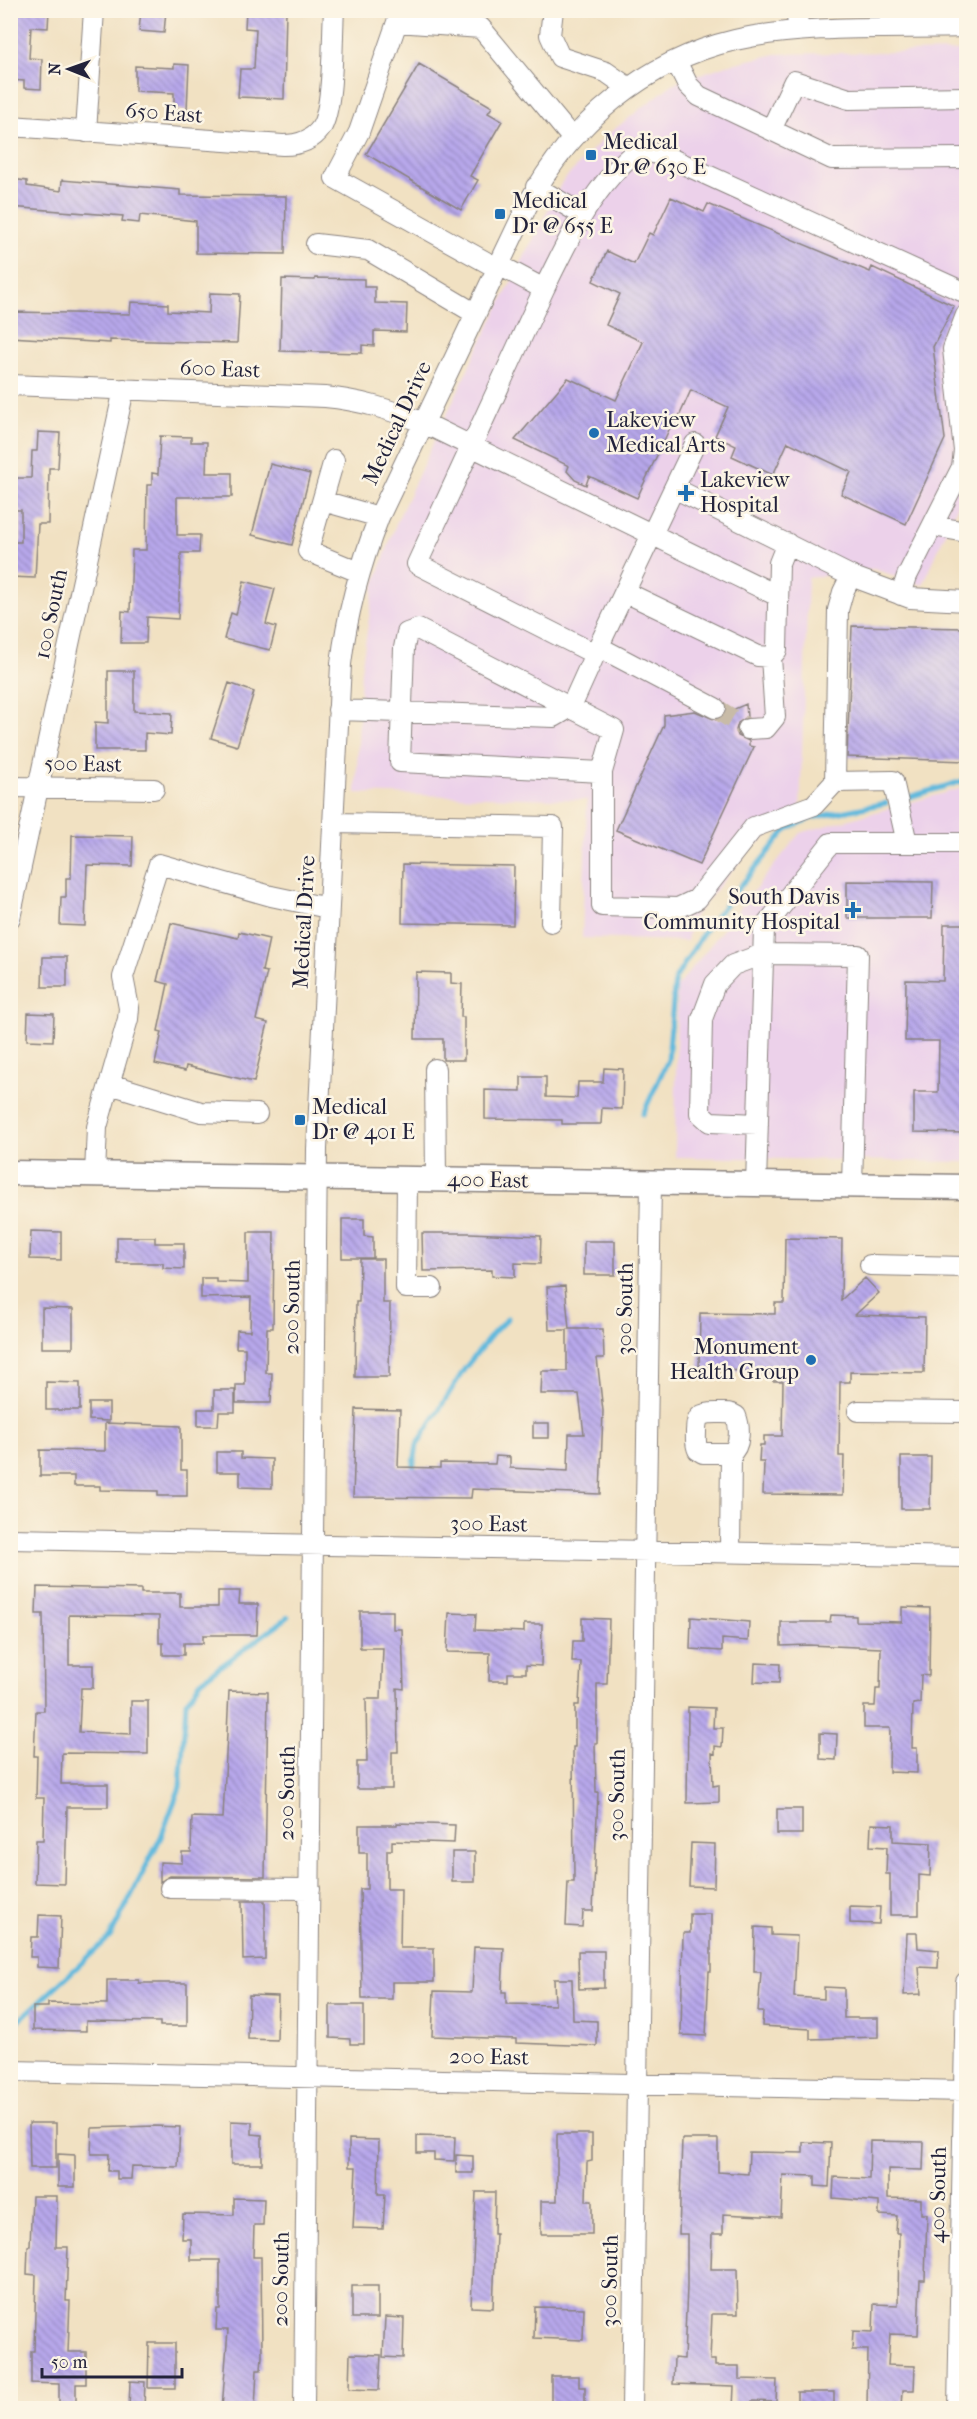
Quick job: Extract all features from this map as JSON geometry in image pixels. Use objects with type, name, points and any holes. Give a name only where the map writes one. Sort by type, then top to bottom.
[{"type":"main road","name":"400 East","points":[[10,1173],[966,1187]]},
{"type":"street","points":[[86,132],[94,10]]},
{"type":"street","name":"650 East","points":[[10,126],[284,145],[299,144],[320,129],[327,112],[334,10]]},
{"type":"street","points":[[553,10],[550,35],[560,57],[606,72],[629,88]]},
{"type":"street","points":[[796,10],[800,31]]},
{"type":"street","name":"Medical Drive","points":[[317,1177],[338,710],[344,640],[359,572],[379,518],[537,187],[572,138],[608,103],[676,61],[705,49],[735,40],[800,31],[842,20],[966,27]]},
{"type":"street","points":[[544,289],[498,267],[335,178],[359,132],[397,22],[481,28],[572,138]]},
{"type":"street","points":[[676,61],[688,85],[699,96],[832,159],[966,158]]},
{"type":"street","points":[[771,130],[794,81],[849,99],[966,96]]},
{"type":"street","points":[[715,708],[417,564],[581,214],[627,159],[639,149],[670,158],[966,293]]},
{"type":"street","points":[[537,187],[581,214]]},
{"type":"street","points":[[316,244],[368,250],[476,314]]},
{"type":"street","points":[[901,595],[965,459],[960,366],[953,349],[966,315]]},
{"type":"street","name":"600 East","points":[[10,385],[337,398],[379,407],[424,423],[651,536],[778,596]]},
{"type":"street","name":"100 South","points":[[10,918],[124,389]]},
{"type":"street","points":[[338,710],[554,717],[571,707],[695,444]]},
{"type":"street","points":[[334,460],[308,551],[359,572]]},
{"type":"street","points":[[674,488],[851,576],[920,600],[966,601]]},
{"type":"street","points":[[323,501],[379,518]]},
{"type":"street","points":[[933,526],[966,532]]},
{"type":"street","points":[[748,729],[766,728],[775,717],[771,657],[777,650],[779,563],[787,543]]},
{"type":"street","points":[[602,772],[400,762],[407,633],[418,629],[614,730],[602,772],[602,906],[678,908],[697,899],[754,827],[814,805],[835,782],[838,610],[851,576]]},
{"type":"street","points":[[625,592],[758,656],[771,657]]},
{"type":"street","points":[[835,782],[893,781],[907,843]]},
{"type":"street","name":"500 East","points":[[10,787],[154,789]]},
{"type":"street","points":[[333,823],[553,826],[551,922]]},
{"type":"street","points":[[756,1184],[764,928],[831,843],[966,843]]},
{"type":"street","points":[[95,1174],[97,1127],[128,1019],[129,1008],[123,977],[159,864],[271,896],[328,908]]},
{"type":"street","points":[[758,1124],[710,1122],[700,1113],[702,1019],[715,984],[733,965],[764,954],[858,956],[852,1186]]},
{"type":"street","points":[[435,1069],[436,1179]]},
{"type":"street","points":[[110,1084],[201,1112],[257,1114]]},
{"type":"street","name":"200 South","points":[[304,2409],[317,1177]]},
{"type":"street","points":[[407,1179],[406,1288],[432,1288]]},
{"type":"street","name":"300 South","points":[[632,2409],[651,1182]]},
{"type":"street","points":[[870,1265],[966,1267]]},
{"type":"street","points":[[858,1411],[966,1412]]},
{"type":"street","points":[[730,1552],[731,1453]]},
{"type":"street","name":"300 East","points":[[10,1539],[966,1557]]},
{"type":"street","points":[[170,1888],[310,1889]]},
{"type":"street","name":"400 South","points":[[958,2409],[966,1982]]},
{"type":"street","name":"200 East","points":[[10,2071],[965,2091]]},
{"type":"shaded area","name":"Lakeview Hospital","points":[[966,51],[966,344],[963,353],[966,479],[957,507],[923,585],[874,569],[808,578],[800,812],[751,848],[691,920],[687,941],[582,938],[587,800],[356,793],[361,671],[374,586],[397,521],[474,356],[562,182],[607,135],[674,83],[727,65],[776,54]]},
{"type":"shaded area","name":"South Davis Community Hospital","points":[[966,787],[966,1162],[675,1157],[677,987],[800,833]]},
{"type":"building","points":[[10,10],[49,10],[48,28],[31,27],[29,58],[42,59],[41,89],[24,88],[24,81],[10,80]]},
{"type":"building","points":[[141,10],[166,10],[164,33],[139,31]]},
{"type":"building","points":[[246,10],[286,10],[284,99],[238,97],[240,69],[254,69],[256,29],[245,28]]},
{"type":"building","points":[[174,64],[189,65],[187,110],[174,109],[174,93],[135,91],[135,66],[174,68]]},
{"type":"building","points":[[419,64],[492,107],[488,113],[502,121],[470,176],[478,180],[461,210],[366,154]]},
{"type":"building","points":[[10,179],[27,181],[27,186],[61,191],[62,180],[180,190],[180,195],[286,196],[285,254],[196,253],[196,221],[140,215],[139,223],[122,221],[123,216],[10,207]]},
{"type":"building","name":"Lakeview Hospital","points":[[671,197],[704,212],[708,204],[870,272],[872,267],[954,306],[933,347],[945,439],[906,524],[841,494],[851,472],[788,442],[773,475],[732,456],[736,446],[715,436],[728,407],[691,390],[678,419],[675,417],[637,498],[589,476],[586,485],[575,480],[567,471],[569,466],[515,440],[568,378],[616,400],[643,342],[606,325],[620,294],[593,281],[607,251],[634,264],[649,233],[653,235]]},
{"type":"building","points":[[315,278],[364,279],[364,287],[375,287],[375,303],[407,304],[406,332],[374,331],[374,346],[362,345],[362,353],[280,351],[282,279],[315,280]]},
{"type":"building","points":[[210,293],[240,294],[237,343],[110,340],[110,343],[10,337],[10,312],[130,314],[131,302],[168,304],[168,311],[209,313]]},
{"type":"building","points":[[38,432],[60,433],[58,468],[49,468],[48,524],[38,524],[35,578],[10,577],[10,542],[21,542],[21,510],[10,510],[10,478],[31,478],[32,451],[37,451]]},
{"type":"building","points":[[160,436],[191,437],[191,442],[207,442],[206,473],[232,473],[232,497],[177,497],[177,535],[200,535],[199,553],[181,553],[178,619],[147,617],[146,643],[121,643],[122,611],[130,612],[132,550],[146,550],[147,485],[152,485],[152,473],[158,474]]},
{"type":"building","points":[[270,464],[310,474],[292,545],[252,535]]},
{"type":"building","points":[[244,581],[275,589],[266,624],[276,627],[270,650],[224,639],[231,613],[236,615]]},
{"type":"building","points":[[852,626],[966,628],[966,761],[847,757]]},
{"type":"building","points":[[108,671],[134,671],[134,711],[172,713],[171,735],[145,733],[145,750],[95,750],[95,722],[108,723]]},
{"type":"building","points":[[229,683],[254,692],[237,746],[211,738]]},
{"type":"building","points":[[746,704],[747,717],[738,723],[736,730],[738,736],[749,741],[749,746],[754,747],[699,865],[616,830],[664,725],[664,715],[695,711],[716,720],[722,718],[727,709],[730,711]]},
{"type":"building","points":[[72,835],[133,836],[132,866],[87,865],[85,926],[60,925],[61,897],[66,897],[66,878],[71,878]]},
{"type":"building","points":[[403,864],[514,866],[513,925],[402,923]]},
{"type":"building","points":[[847,881],[933,882],[932,918],[847,918]]},
{"type":"building","points":[[171,923],[238,938],[239,932],[269,939],[262,971],[267,972],[256,1020],[268,1023],[254,1082],[186,1066],[185,1071],[155,1064],[162,1032],[158,1031],[168,984],[157,981]]},
{"type":"building","points":[[944,924],[966,924],[966,1133],[914,1132],[914,1092],[938,1092],[939,1041],[905,1041],[906,980],[943,981]]},
{"type":"building","points":[[43,957],[67,957],[67,987],[42,987]]},
{"type":"building","points":[[416,972],[451,973],[451,983],[462,984],[461,1017],[464,1017],[464,1060],[443,1060],[443,1039],[415,1039]]},
{"type":"building","points":[[28,1013],[54,1014],[53,1041],[27,1040]]},
{"type":"building","points":[[604,1068],[623,1069],[622,1109],[602,1108],[601,1124],[562,1124],[562,1120],[485,1119],[485,1090],[521,1091],[521,1077],[546,1077],[546,1097],[577,1098],[578,1082],[603,1082]]},
{"type":"building","points":[[342,1219],[364,1219],[364,1236],[373,1237],[373,1258],[342,1258]]},
{"type":"building","points":[[31,1231],[61,1232],[61,1260],[30,1259]]},
{"type":"building","points":[[248,1232],[274,1232],[273,1328],[267,1328],[266,1373],[272,1373],[271,1403],[236,1403],[236,1385],[245,1385],[245,1348],[236,1348],[237,1330],[250,1331],[251,1297],[201,1298],[201,1278],[216,1278],[216,1282],[248,1283]]},
{"type":"building","points":[[422,1233],[541,1236],[540,1264],[515,1263],[515,1277],[492,1276],[492,1270],[423,1271]]},
{"type":"building","points":[[117,1237],[155,1237],[155,1243],[184,1243],[184,1269],[163,1268],[163,1263],[117,1263]]},
{"type":"building","name":"Monument Health Group","points":[[785,1238],[842,1239],[841,1300],[865,1278],[879,1293],[855,1315],[925,1317],[924,1373],[850,1372],[850,1382],[840,1382],[839,1456],[844,1456],[843,1495],[763,1494],[764,1462],[759,1462],[760,1445],[764,1445],[764,1436],[782,1436],[783,1381],[773,1381],[774,1371],[699,1370],[700,1313],[775,1314],[775,1303],[784,1303]]},
{"type":"building","points":[[584,1241],[615,1241],[615,1275],[584,1275]]},
{"type":"building","points":[[360,1259],[383,1259],[383,1303],[390,1303],[389,1377],[355,1377],[356,1302],[359,1302]]},
{"type":"building","points":[[565,1286],[569,1329],[603,1329],[604,1358],[597,1358],[603,1411],[600,1494],[472,1489],[471,1498],[353,1497],[356,1409],[400,1410],[398,1467],[440,1468],[440,1463],[495,1464],[496,1456],[510,1457],[510,1468],[568,1471],[569,1434],[584,1434],[579,1394],[541,1394],[542,1371],[567,1371],[567,1330],[549,1330],[547,1287]]},
{"type":"building","points":[[42,1308],[73,1309],[73,1348],[42,1348]]},
{"type":"building","points":[[46,1382],[80,1383],[80,1410],[46,1410]]},
{"type":"building","points":[[214,1390],[235,1390],[235,1412],[219,1412],[218,1426],[198,1426],[198,1409],[214,1409]]},
{"type":"building","points":[[89,1403],[109,1403],[109,1421],[89,1420]]},
{"type":"building","points":[[105,1423],[181,1426],[181,1470],[187,1470],[187,1496],[158,1496],[158,1491],[100,1490],[100,1486],[74,1486],[74,1476],[40,1476],[40,1450],[105,1451]]},
{"type":"building","points":[[533,1423],[549,1423],[549,1438],[533,1438]]},
{"type":"building","points":[[217,1452],[241,1452],[241,1458],[272,1459],[272,1488],[240,1487],[240,1472],[217,1472]]},
{"type":"building","points":[[901,1457],[931,1457],[930,1509],[901,1509]]},
{"type":"building","points":[[37,1587],[141,1589],[141,1593],[180,1593],[180,1607],[218,1607],[218,1591],[240,1591],[239,1604],[258,1604],[257,1635],[203,1635],[203,1643],[184,1643],[184,1655],[163,1655],[163,1643],[159,1643],[159,1616],[69,1615],[69,1665],[93,1665],[93,1688],[81,1688],[79,1732],[131,1734],[131,1701],[148,1701],[148,1754],[62,1753],[61,1784],[108,1784],[108,1807],[67,1807],[65,1884],[35,1883],[36,1840],[43,1840],[44,1798],[36,1798],[37,1756],[34,1756],[36,1711],[44,1711],[43,1614],[36,1614]]},
{"type":"building","points":[[902,1607],[930,1608],[929,1676],[921,1675],[920,1703],[913,1704],[912,1748],[917,1748],[917,1773],[889,1772],[890,1728],[864,1728],[864,1706],[875,1706],[876,1689],[880,1689],[881,1648],[781,1646],[781,1622],[830,1622],[831,1615],[856,1616],[856,1621],[902,1622]]},
{"type":"building","points":[[360,1611],[393,1611],[393,1629],[402,1629],[404,1689],[397,1688],[398,1752],[392,1752],[392,1789],[357,1789],[357,1762],[367,1762],[366,1699],[381,1699],[383,1648],[360,1648]]},
{"type":"building","points":[[449,1613],[476,1614],[475,1630],[524,1632],[524,1624],[542,1624],[541,1666],[526,1665],[526,1673],[508,1673],[508,1681],[489,1681],[490,1653],[447,1652]]},
{"type":"building","points":[[691,1617],[749,1622],[748,1641],[722,1639],[722,1651],[690,1649]]},
{"type":"building","points":[[582,1618],[609,1619],[607,1684],[597,1684],[597,1743],[595,1743],[596,1792],[598,1792],[593,1911],[583,1911],[582,1927],[566,1926],[568,1882],[574,1882],[573,1747],[575,1747],[575,1705],[579,1705],[581,1662],[572,1662],[573,1641],[582,1641]]},
{"type":"building","points":[[755,1663],[780,1664],[779,1683],[754,1682]]},
{"type":"building","points":[[229,1691],[268,1692],[265,1877],[170,1876],[160,1882],[160,1862],[182,1863],[182,1852],[191,1852],[192,1817],[223,1818]]},
{"type":"building","points":[[688,1707],[714,1708],[713,1728],[723,1728],[722,1747],[715,1746],[715,1754],[712,1753],[713,1786],[719,1785],[719,1802],[687,1803]]},
{"type":"building","points":[[820,1733],[837,1734],[836,1760],[820,1759]]},
{"type":"building","points":[[777,1809],[802,1809],[802,1834],[777,1834]]},
{"type":"building","points":[[397,1823],[455,1825],[454,1843],[392,1841],[392,1850],[387,1850],[387,1889],[401,1889],[400,1948],[434,1948],[434,1982],[392,1982],[392,1999],[362,1999],[360,1889],[367,1889],[367,1853],[359,1853],[359,1825],[397,1825]]},
{"type":"building","points":[[871,1824],[893,1825],[893,1841],[931,1843],[930,1876],[919,1875],[919,1915],[890,1915],[890,1874],[886,1874],[887,1847],[870,1846]]},
{"type":"building","points":[[691,1843],[715,1844],[714,1887],[689,1886]]},
{"type":"building","points":[[452,1852],[475,1852],[475,1882],[452,1882]]},
{"type":"building","points":[[242,1901],[265,1901],[265,1959],[243,1960]]},
{"type":"building","points":[[850,1906],[880,1907],[879,1924],[850,1923]]},
{"type":"building","points":[[690,1914],[711,1914],[711,1971],[709,1971],[706,2036],[681,2035],[683,1933],[690,1933]]},
{"type":"building","points":[[39,1915],[61,1916],[59,1968],[37,1967],[37,1957],[30,1957],[31,1937],[38,1937]]},
{"type":"building","points":[[755,1927],[771,1928],[771,1935],[797,1936],[794,1997],[824,1999],[824,1987],[844,1988],[844,2018],[878,2018],[878,2037],[810,2039],[810,2029],[762,2026],[763,2012],[758,2012],[761,1972],[754,1972]]},
{"type":"building","points":[[907,1933],[917,1933],[918,1948],[939,1950],[938,1968],[919,1967],[921,1994],[904,1995]]},
{"type":"building","points":[[474,1947],[504,1948],[502,1992],[506,1992],[506,2004],[555,2005],[554,1979],[572,1979],[573,2020],[597,2021],[597,2046],[516,2043],[516,2039],[432,2036],[434,1991],[472,1992]]},
{"type":"building","points":[[578,1951],[604,1951],[604,1988],[579,1989]]},
{"type":"building","points":[[107,1980],[187,1983],[187,2026],[160,2026],[160,2022],[86,2021],[86,2031],[33,2030],[33,2007],[48,2007],[48,2003],[107,2004]]},
{"type":"building","points":[[249,1995],[278,1996],[277,2040],[248,2039]]},
{"type":"building","points":[[330,2005],[364,2005],[364,2044],[350,2044],[350,2039],[330,2038]]},
{"type":"building","points":[[231,2121],[252,2122],[252,2134],[262,2135],[262,2164],[231,2164]]},
{"type":"building","points":[[29,2123],[56,2123],[56,2168],[30,2168]]},
{"type":"building","points":[[180,2127],[178,2167],[132,2166],[131,2179],[117,2179],[117,2171],[108,2171],[109,2154],[91,2154],[92,2128]]},
{"type":"building","points":[[557,2134],[592,2134],[592,2161],[587,2162],[586,2201],[592,2201],[592,2234],[541,2234],[541,2201],[557,2201]]},
{"type":"building","points":[[417,2136],[455,2137],[454,2161],[434,2160],[434,2153],[417,2153]]},
{"type":"building","points":[[349,2139],[379,2140],[378,2194],[385,2194],[383,2229],[353,2228],[356,2167],[349,2167]]},
{"type":"building","points":[[682,2139],[718,2139],[718,2172],[748,2174],[749,2152],[803,2153],[803,2142],[831,2143],[829,2187],[815,2186],[815,2176],[783,2175],[781,2217],[723,2214],[723,2234],[712,2234],[711,2269],[737,2269],[738,2314],[712,2314],[710,2360],[715,2360],[715,2366],[739,2366],[739,2379],[777,2380],[776,2402],[752,2401],[752,2409],[733,2409],[734,2386],[673,2384],[674,2358],[684,2359],[687,2287],[687,2234],[679,2234]]},
{"type":"building","points":[[870,2141],[924,2142],[923,2170],[888,2169],[888,2198],[921,2199],[921,2214],[927,2214],[925,2280],[920,2280],[918,2335],[890,2334],[888,2365],[915,2366],[914,2390],[903,2390],[902,2408],[867,2407],[868,2350],[852,2350],[853,2331],[873,2332],[874,2304],[898,2305],[899,2233],[896,2233],[897,2216],[879,2215],[879,2202],[833,2198],[834,2177],[869,2179]]},
{"type":"building","points":[[58,2154],[75,2155],[75,2187],[58,2187]]},
{"type":"building","points":[[456,2155],[473,2156],[473,2173],[456,2173]]},
{"type":"building","points":[[476,2192],[495,2192],[493,2308],[471,2307]]},
{"type":"building","points":[[32,2196],[57,2196],[56,2247],[68,2247],[66,2301],[70,2301],[68,2352],[86,2352],[86,2384],[76,2384],[76,2409],[59,2409],[59,2384],[31,2383],[36,2275],[27,2274]]},
{"type":"building","points":[[234,2198],[264,2199],[263,2225],[254,2225],[253,2257],[261,2257],[262,2356],[261,2370],[257,2370],[255,2409],[222,2409],[228,2330],[216,2330],[217,2309],[220,2309],[220,2260],[191,2260],[191,2239],[182,2239],[183,2214],[234,2215]]},
{"type":"building","points":[[352,2286],[378,2286],[378,2318],[352,2318]]},
{"type":"building","points":[[535,2307],[584,2308],[583,2340],[534,2338]]},
{"type":"building","points":[[385,2317],[404,2318],[403,2358],[383,2357]]},
{"type":"building","points":[[149,2343],[175,2343],[175,2388],[148,2388]]},
{"type":"building","points":[[350,2354],[381,2355],[379,2390],[349,2389]]},
{"type":"building","points":[[551,2376],[579,2376],[579,2387],[585,2387],[585,2409],[551,2409]]},
{"type":"building","points":[[130,2381],[145,2382],[144,2409],[129,2409]]},
{"type":"building","points":[[797,2392],[834,2392],[834,2409],[797,2409]]},
{"type":"waterway","points":[[909,797],[966,780]]},
{"type":"waterway","points":[[643,1114],[668,1060],[675,979],[707,927],[787,829],[811,818],[886,803]]},
{"type":"waterway","points":[[412,1475],[417,1445],[465,1368],[508,1318]]},
{"type":"waterway","points":[[13,2026],[110,1937],[161,1837],[180,1787],[186,1702],[202,1680],[288,1617]]},
{"type":"tunnel","points":[[715,708],[748,729]]},
{"type":"place","name":"Medical Dr @ 630 E","points":[[591,155]]},
{"type":"place","name":"Medical Dr @ 655 E","points":[[500,214]]},
{"type":"place","name":"Lakeview Medical Arts","points":[[594,433]]},
{"type":"place","name":"Lakeview Hospital","points":[[686,493]]},
{"type":"place","name":"South Davis Community Hospital","points":[[853,910]]},
{"type":"place","name":"Medical Dr @ 401 E","points":[[300,1120]]},
{"type":"place","name":"Monument Health Group","points":[[811,1360]]}]
